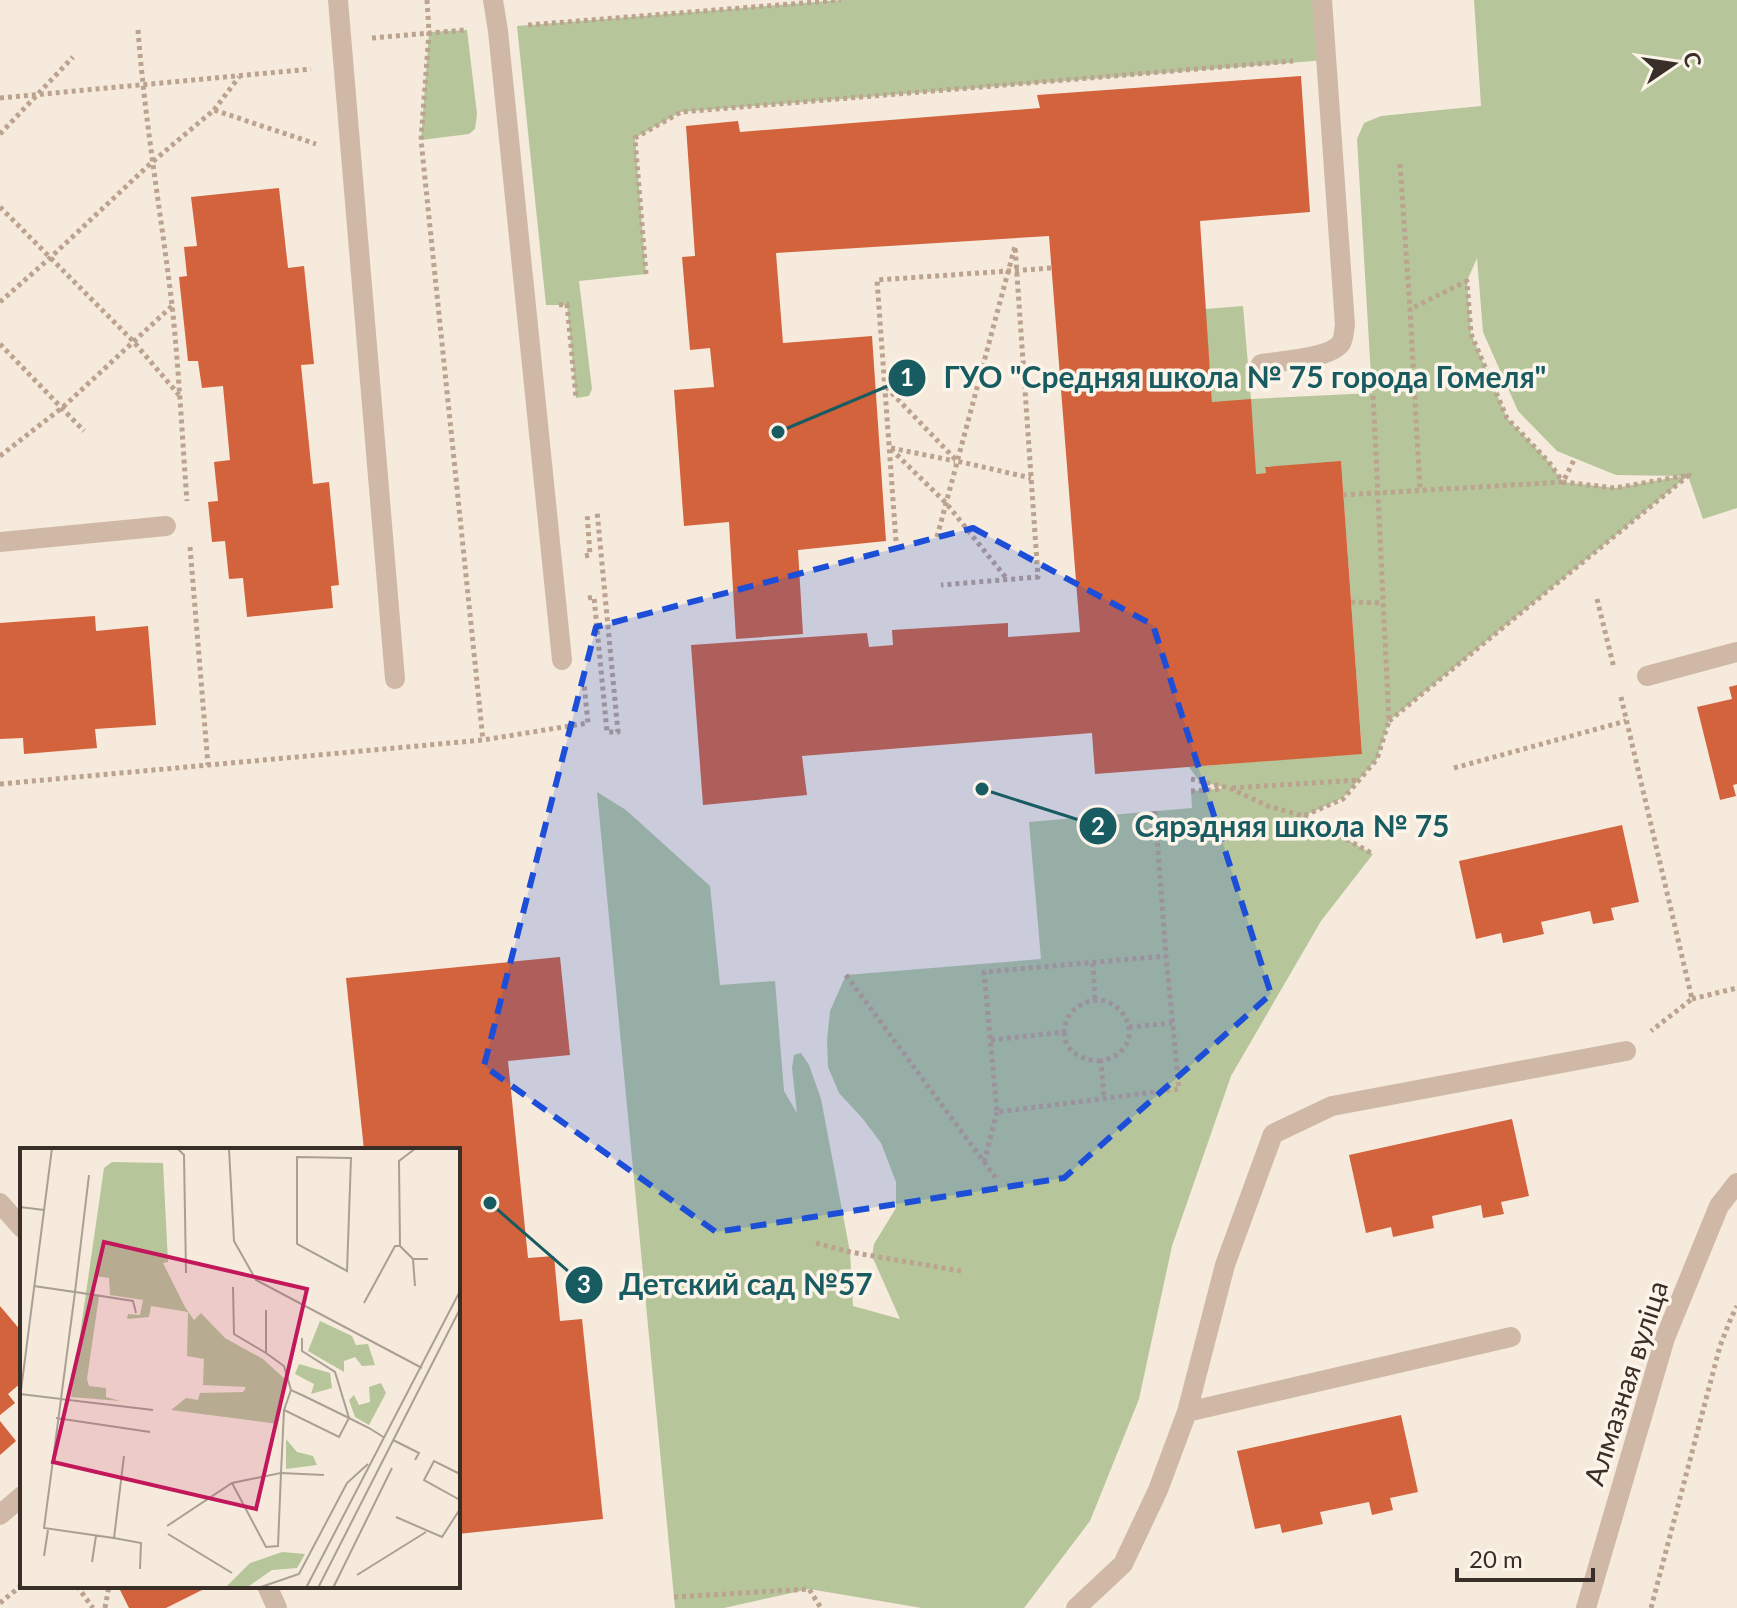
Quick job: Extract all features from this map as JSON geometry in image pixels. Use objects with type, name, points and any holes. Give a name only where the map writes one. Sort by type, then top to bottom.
[{"type":"street","points":[[338,0],[395,679]]},
{"type":"street","points":[[493,0],[562,660]]},
{"type":"street","points":[[1261,364],[1334,350],[1342,342],[1345,325],[1322,0]]},
{"type":"street","points":[[0,542],[166,526]]},
{"type":"street","points":[[1647,676],[1737,652]]},
{"type":"street","points":[[1076,1608],[1123,1564],[1158,1490],[1187,1412],[1225,1265],[1273,1134],[1332,1106],[1626,1051]]},
{"type":"street","name":"Алмазная вуліца","points":[[1586,1608],[1665,1338],[1719,1206],[1737,1183]]},
{"type":"street","points":[[0,1203],[20,1226]]},
{"type":"street","points":[[1187,1412],[1511,1337]]},
{"type":"street","points":[[0,1515],[20,1498]]},
{"type":"street","points":[[268,1588],[277,1608]]},
{"type":"path","points":[[0,784],[483,740],[421,140],[429,32],[427,0]]},
{"type":"path","points":[[517,26],[841,0]]},
{"type":"path","points":[[138,30],[151,163],[172,306],[187,501]]},
{"type":"path","points":[[0,98],[311,69],[343,63],[357,40],[467,30]]},
{"type":"path","points":[[0,134],[73,57]]},
{"type":"path","points":[[646,274],[635,138],[681,112],[1326,60]]},
{"type":"path","points":[[0,302],[151,163],[214,110],[239,77]]},
{"type":"path","points":[[214,110],[329,149]]},
{"type":"path","points":[[1400,164],[1420,491]]},
{"type":"path","points":[[0,207],[133,341],[179,396]]},
{"type":"path","points":[[937,537],[1015,246],[1038,577],[941,585]]},
{"type":"path","points":[[896,541],[877,280],[1052,268]]},
{"type":"path","points":[[1410,309],[1467,281],[1471,334],[1507,418],[1548,461],[1563,482]]},
{"type":"path","points":[[557,305],[567,304],[576,398]]},
{"type":"path","points":[[0,456],[63,407],[172,306]]},
{"type":"path","points":[[0,344],[84,431]]},
{"type":"path","points":[[885,385],[957,461]]},
{"type":"path","points":[[1303,816],[1343,799],[1377,759],[1389,721],[1373,394]]},
{"type":"path","points":[[890,448],[1031,478]]},
{"type":"path","points":[[890,448],[946,503],[1008,580]]},
{"type":"path","points":[[1563,482],[1575,458]]},
{"type":"path","points":[[1343,495],[1563,482],[1615,488],[1689,475],[1389,721]]},
{"type":"path","points":[[594,597],[607,732],[618,732],[597,511]]},
{"type":"path","points":[[190,546],[208,765]]},
{"type":"path","points":[[1597,599],[1614,669]]},
{"type":"path","points":[[1351,602],[1383,603]]},
{"type":"path","points":[[1620,695],[1692,999]]},
{"type":"path","points":[[1454,768],[1626,721]]},
{"type":"path","points":[[1191,779],[1229,788],[1268,806],[1303,816],[1373,854]]},
{"type":"path","points":[[1191,791],[1359,780]]},
{"type":"path","points":[[997,1112],[1179,1089],[1155,811]]},
{"type":"path","points":[[984,1162],[997,1112],[984,972],[1166,956]]},
{"type":"path","points":[[1041,959],[1041,967]]},
{"type":"path","points":[[1093,963],[1095,1000]]},
{"type":"path","points":[[846,975],[998,1181]]},
{"type":"path","points":[[1626,1051],[1692,999],[1737,988]]},
{"type":"path","points":[[1095,1000],[1108,1001],[1117,1007],[1125,1014],[1129,1027],[1129,1038],[1124,1049],[1113,1058],[1101,1061],[1081,1057],[1068,1047],[1064,1032],[1067,1017],[1084,1003],[1095,1000]]},
{"type":"path","points":[[1129,1027],[1173,1023]]},
{"type":"path","points":[[991,1040],[1064,1032]]},
{"type":"path","points":[[1101,1061],[1104,1099]]},
{"type":"path","points":[[816,1243],[961,1271]]},
{"type":"path","points":[[1651,1608],[1720,1346],[1737,1307]]},
{"type":"path","points":[[0,1603],[20,1587]]},
{"type":"path","points":[[78,1588],[93,1608]]},
{"type":"path","points":[[105,1608],[109,1588]]},
{"type":"path","points":[[674,1597],[809,1589],[821,1608]]},
{"type":"highlighted area","points":[[973,528],[1153,625],[1271,994],[1064,1178],[716,1232],[484,1066],[596,627]]},
{"type":"green space","points":[[841,0],[1322,0],[1326,60],[681,112],[635,138],[646,274],[579,281],[592,389],[589,396],[576,398],[567,305],[546,305],[517,26]]},
{"type":"green space","points":[[1474,0],[1737,0],[1737,508],[1703,519],[1688,476],[1389,721],[1377,759],[1343,798],[1304,816],[1373,854],[1321,921],[1231,1076],[1172,1246],[1139,1399],[1090,1521],[1024,1608],[922,1608],[809,1589],[724,1608],[675,1608],[597,792],[626,810],[710,886],[720,985],[775,981],[784,1091],[797,1113],[792,1068],[794,1055],[801,1053],[809,1065],[821,1099],[850,1252],[853,1306],[900,1319],[872,1256],[874,1244],[896,1208],[896,1182],[881,1143],[839,1093],[828,1067],[830,1011],[846,975],[1041,959],[1029,822],[1192,808],[1191,791],[1226,788],[1199,781],[1189,767],[1362,753],[1341,462],[1265,467],[1266,473],[1256,474],[1212,402],[1205,309],[1243,306],[1251,399],[1372,393],[1357,139],[1364,123],[1381,116],[1481,106]],"holes":[[[1477,258],[1483,332],[1518,411],[1557,451],[1616,475],[1682,476],[1615,488],[1563,482],[1548,461],[1507,418],[1471,334],[1467,281]]]},
{"type":"green space","points":[[467,30],[477,114],[475,129],[469,134],[421,140],[429,32]]},
{"type":"building","points":[[1301,76],[1310,212],[1200,221],[1212,402],[1251,399],[1256,474],[1266,473],[1265,467],[1341,461],[1362,754],[1095,774],[1092,733],[802,756],[807,795],[703,805],[691,645],[867,633],[869,647],[893,645],[892,630],[1008,623],[1008,637],[1080,632],[1049,236],[776,253],[783,343],[872,336],[886,541],[798,550],[803,634],[736,639],[729,522],[684,526],[674,390],[714,387],[710,348],[690,350],[682,257],[695,256],[686,126],[738,121],[740,132],[1040,108],[1037,95]]},
{"type":"building","points":[[279,188],[288,268],[304,266],[314,364],[301,365],[313,484],[329,482],[339,585],[331,586],[333,608],[247,617],[243,578],[229,579],[225,541],[212,542],[208,502],[218,501],[214,462],[230,460],[223,386],[202,388],[198,361],[188,361],[179,277],[187,276],[184,247],[197,246],[191,197]]},
{"type":"building","points":[[95,616],[96,631],[148,626],[156,725],[95,729],[97,748],[24,754],[23,738],[0,739],[0,623]]},
{"type":"building","points":[[1737,685],[1737,784],[1733,785],[1736,796],[1720,800],[1697,707],[1732,699],[1729,687]]},
{"type":"building","points":[[1622,825],[1639,902],[1611,908],[1614,920],[1593,924],[1590,911],[1541,922],[1544,934],[1503,943],[1501,933],[1476,939],[1459,861]]},
{"type":"building","points":[[560,957],[570,1055],[508,1061],[528,1258],[554,1256],[560,1321],[582,1319],[603,1519],[460,1534],[460,1148],[364,1148],[346,978]]},
{"type":"building","points":[[1512,1119],[1529,1196],[1501,1202],[1504,1214],[1483,1218],[1481,1205],[1432,1216],[1434,1228],[1393,1237],[1391,1227],[1366,1233],[1349,1155]]},
{"type":"building","points":[[0,1306],[20,1330],[20,1384],[8,1394],[15,1403],[0,1415]]},
{"type":"building","points":[[1401,1415],[1418,1492],[1390,1498],[1393,1510],[1372,1515],[1369,1502],[1320,1512],[1323,1524],[1282,1533],[1280,1524],[1255,1529],[1237,1451]]},
{"type":"building","points":[[0,1421],[16,1441],[0,1455]]},
{"type":"building","points":[[119,1588],[206,1588],[166,1608],[129,1608]]},
{"type":"place","name":"ГУО \"Средняя школа № 75 города Гомеля\"","points":[[778,432]]},
{"type":"place","name":"Сярэдняя школа № 75","points":[[982,789]]},
{"type":"place","name":"Детский сад №57","points":[[490,1203]]}]
